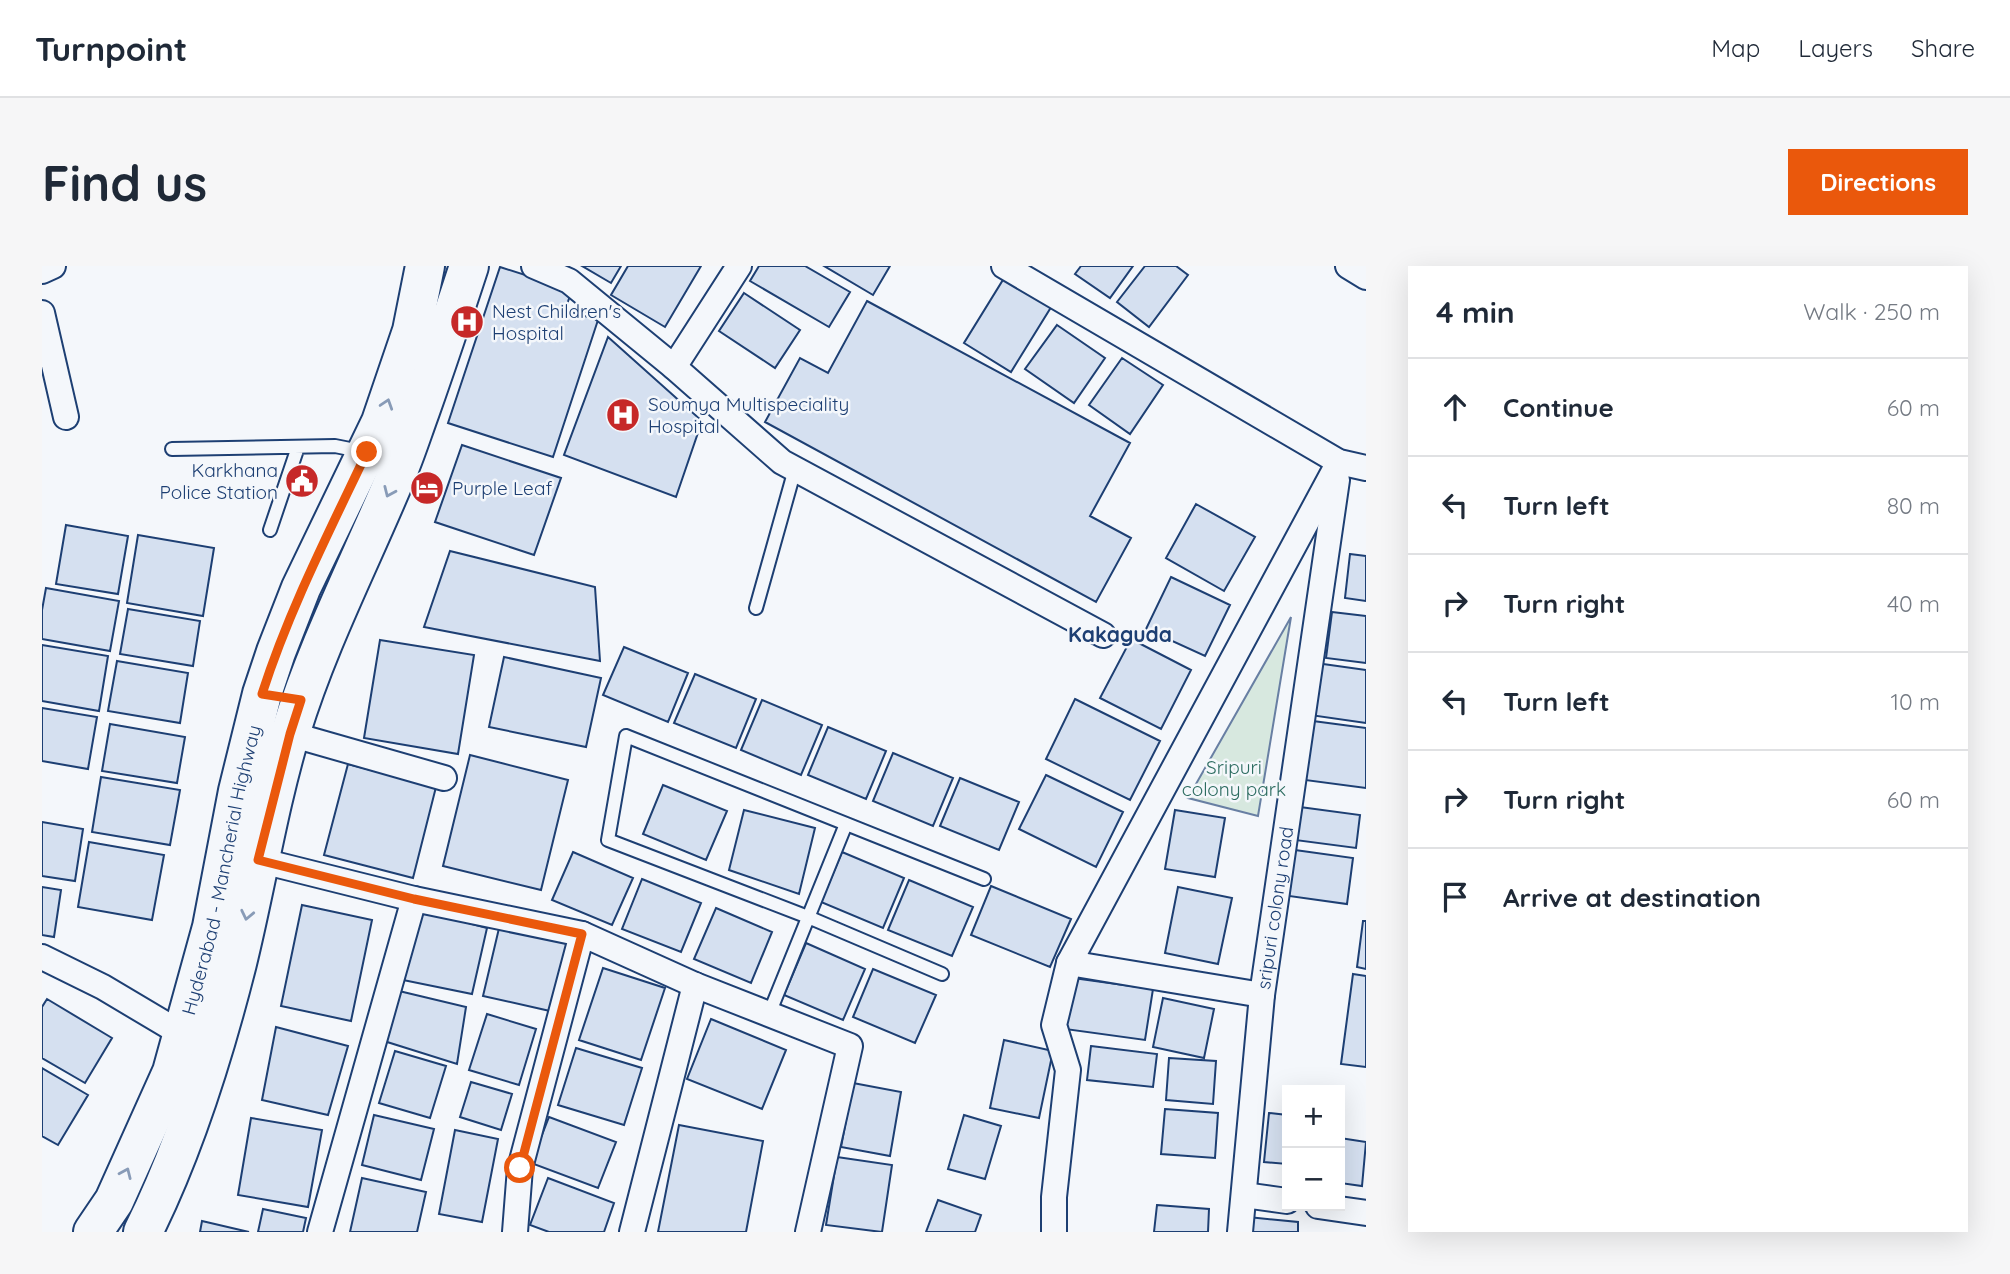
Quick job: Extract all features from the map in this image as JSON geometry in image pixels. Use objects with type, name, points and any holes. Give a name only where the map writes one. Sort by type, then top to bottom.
[{"type":"main road","name":"Hyderabad - Mancherial Highway","points":[[93,1232],[114,1201],[172,1072],[212,927],[238,791],[275,652],[301,588],[381,422],[412,331],[425,266]]},
{"type":"main road","name":"Hyderabad - Mancherial Highway","points":[[142,1232],[162,1194],[214,1044],[237,962],[258,860],[295,717],[361,554],[397,474],[449,331],[469,266]]},
{"type":"main road","points":[[262,694],[295,717]]},
{"type":"street","points":[[42,271],[54,266]]},
{"type":"street","points":[[534,266],[569,281],[674,367],[782,463],[1104,635]]},
{"type":"street","points":[[674,367],[739,266]]},
{"type":"street","points":[[1004,266],[1339,462],[1366,468]]},
{"type":"street","points":[[1348,266],[1366,277]]},
{"type":"street","points":[[42,313],[66,417]]},
{"type":"street","points":[[1054,1232],[1054,1197],[1068,1070],[1054,1024],[1069,963],[1339,462]]},
{"type":"street","name":"sripuri colony road","points":[[1240,1232],[1262,995],[1339,462]]},
{"type":"street","points":[[295,717],[444,778]]},
{"type":"street","points":[[258,860],[414,899],[582,934],[695,985],[849,1046],[808,1232]]},
{"type":"street","points":[[320,1232],[414,899]]},
{"type":"street","points":[[515,1232],[520,1168],[582,934]]},
{"type":"street","points":[[42,957],[103,987],[182,1034]]},
{"type":"street","points":[[1069,963],[1262,995]]},
{"type":"street","points":[[632,1232],[695,985]]},
{"type":"street","points":[[1244,1195],[1282,1200]]},
{"type":"street","points":[[1345,1210],[1366,1213]]},
{"type":"lane","points":[[172,449],[335,446],[367,452]]},
{"type":"lane","points":[[270,530],[298,447]]},
{"type":"lane","points":[[756,608],[795,469]]},
{"type":"lane","points":[[942,974],[808,917],[608,840],[626,736],[984,879]]},
{"type":"lane","points":[[769,1014],[846,824]]},
{"type":"green space","name":"Sripuri colony park","points":[[1291,617],[1258,816],[1188,798]]},
{"type":"building","points":[[582,266],[621,266],[611,283]]},
{"type":"building","points":[[628,266],[701,266],[665,327],[611,295]]},
{"type":"building","points":[[759,266],[805,266],[850,292],[829,327],[750,281]]},
{"type":"building","points":[[824,266],[890,266],[873,295]]},
{"type":"building","points":[[1081,266],[1133,266],[1110,298],[1075,274]]},
{"type":"building","points":[[1145,266],[1176,266],[1188,275],[1149,327],[1117,302]]},
{"type":"building","points":[[500,267],[572,290],[565,310],[598,320],[553,457],[448,423]]},
{"type":"building","points":[[1006,275],[1053,304],[1011,372],[964,343]]},
{"type":"building","points":[[744,293],[800,330],[775,368],[719,331]]},
{"type":"building","points":[[867,301],[1130,443],[1090,516],[1131,538],[1096,602],[765,422],[800,358],[828,373]]},
{"type":"building","points":[[1057,325],[1105,358],[1074,403],[1025,369]]},
{"type":"building","points":[[608,337],[702,421],[676,497],[564,455]]},
{"type":"building","points":[[1122,358],[1163,385],[1130,434],[1089,405]]},
{"type":"building","points":[[462,445],[561,478],[534,555],[435,522]]},
{"type":"building","points":[[1196,504],[1255,537],[1224,591],[1166,558]]},
{"type":"building","points":[[66,525],[128,536],[118,594],[56,584]]},
{"type":"building","points":[[138,535],[214,548],[203,616],[127,603]]},
{"type":"building","points":[[450,551],[595,587],[600,661],[424,627]]},
{"type":"building","points":[[1350,554],[1366,556],[1366,601],[1345,598]]},
{"type":"building","points":[[1171,577],[1230,605],[1205,656],[1146,629]]},
{"type":"building","points":[[46,588],[119,601],[110,651],[42,639],[42,610]]},
{"type":"building","points":[[128,609],[200,621],[193,666],[120,654]]},
{"type":"building","points":[[1332,612],[1366,616],[1366,663],[1326,658]]},
{"type":"building","points":[[1131,639],[1191,670],[1161,729],[1100,698]]},
{"type":"building","points":[[380,640],[474,655],[458,754],[364,738]]},
{"type":"building","points":[[42,645],[108,656],[99,711],[42,701]]},
{"type":"building","points":[[624,647],[688,673],[668,722],[603,695]]},
{"type":"building","points":[[504,657],[601,678],[586,747],[489,727]]},
{"type":"building","points":[[117,661],[188,673],[180,723],[108,711]]},
{"type":"building","points":[[1316,663],[1366,670],[1366,723],[1310,715]]},
{"type":"building","points":[[695,674],[756,699],[736,748],[674,723]]},
{"type":"building","points":[[1075,699],[1160,741],[1130,800],[1046,759]]},
{"type":"building","points":[[762,700],[822,725],[801,775],[741,750]]},
{"type":"building","points":[[42,708],[97,717],[88,769],[42,761]]},
{"type":"building","points":[[1313,721],[1366,728],[1366,788],[1305,780]]},
{"type":"building","points":[[110,724],[185,737],[177,783],[102,771]]},
{"type":"building","points":[[828,727],[886,751],[866,799],[808,775]]},
{"type":"building","points":[[893,753],[953,778],[933,826],[873,801]]},
{"type":"building","points":[[470,755],[568,780],[541,890],[443,866]]},
{"type":"building","points":[[348,764],[436,787],[413,878],[324,855]]},
{"type":"building","points":[[1046,775],[1123,812],[1096,867],[1019,829]]},
{"type":"building","points":[[101,777],[180,790],[170,845],[92,832]]},
{"type":"building","points":[[960,778],[1019,802],[999,850],[940,826]]},
{"type":"building","points":[[663,785],[727,811],[706,860],[643,834]]},
{"type":"building","points":[[1300,807],[1360,815],[1356,848],[1295,840]]},
{"type":"building","points":[[744,810],[815,828],[799,894],[729,870]]},
{"type":"building","points":[[1175,810],[1225,818],[1215,877],[1165,869]]},
{"type":"building","points":[[42,822],[83,829],[75,881],[42,876]]},
{"type":"building","points":[[89,842],[164,855],[152,920],[78,907]]},
{"type":"building","points":[[1295,850],[1353,858],[1347,904],[1289,896]]},
{"type":"building","points":[[573,852],[633,878],[612,925],[552,900]]},
{"type":"building","points":[[842,852],[904,878],[883,928],[821,902]]},
{"type":"building","points":[[642,879],[701,903],[681,952],[622,929]]},
{"type":"building","points":[[909,880],[973,907],[952,956],[888,930]]},
{"type":"building","points":[[991,886],[1071,919],[1050,967],[971,935]]},
{"type":"building","points":[[42,887],[61,890],[54,937],[42,935]]},
{"type":"building","points":[[1178,887],[1232,898],[1218,964],[1165,953]]},
{"type":"building","points":[[302,905],[372,920],[351,1021],[281,1006]]},
{"type":"building","points":[[716,908],[772,932],[751,983],[694,959]]},
{"type":"building","points":[[420,910],[487,928],[472,994],[403,980]]},
{"type":"building","points":[[1363,921],[1366,921],[1366,969],[1357,967]]},
{"type":"building","points":[[500,924],[568,942],[550,1011],[483,996]]},
{"type":"building","points":[[806,943],[865,969],[843,1020],[784,995]]},
{"type":"building","points":[[603,968],[665,988],[641,1060],[579,1040]]},
{"type":"building","points":[[873,969],[936,995],[915,1043],[853,1017]]},
{"type":"building","points":[[1353,974],[1366,976],[1366,1067],[1341,1064]]},
{"type":"building","points":[[1073,978],[1153,989],[1145,1040],[1065,1029]]},
{"type":"building","points":[[399,991],[466,1007],[457,1064],[384,1041]]},
{"type":"building","points":[[1163,998],[1214,1009],[1204,1058],[1153,1047]]},
{"type":"building","points":[[47,999],[112,1038],[85,1083],[42,1058],[42,1007]]},
{"type":"building","points":[[487,1014],[536,1029],[519,1085],[469,1070]]},
{"type":"building","points":[[711,1019],[786,1050],[762,1109],[687,1079]]},
{"type":"building","points":[[276,1027],[348,1046],[328,1115],[262,1100]]},
{"type":"building","points":[[1004,1040],[1053,1051],[1039,1118],[990,1108]]},
{"type":"building","points":[[1091,1046],[1157,1054],[1153,1087],[1087,1080]]},
{"type":"building","points":[[576,1048],[642,1068],[624,1125],[558,1105]]},
{"type":"building","points":[[395,1051],[446,1066],[430,1118],[379,1103]]},
{"type":"building","points":[[1169,1058],[1216,1061],[1213,1104],[1166,1100]]},
{"type":"building","points":[[42,1068],[88,1095],[58,1145],[42,1136]]},
{"type":"building","points":[[471,1082],[512,1094],[501,1130],[460,1117]]},
{"type":"building","points":[[853,1083],[901,1092],[890,1156],[841,1147]]},
{"type":"building","points":[[1165,1109],[1218,1113],[1215,1158],[1161,1154]]},
{"type":"building","points":[[1269,1113],[1282,1114],[1282,1164],[1264,1162]]},
{"type":"building","points":[[374,1115],[434,1129],[421,1180],[362,1165]]},
{"type":"building","points":[[964,1115],[1001,1126],[985,1179],[948,1169]]},
{"type":"building","points":[[549,1117],[616,1142],[598,1188],[531,1163]]},
{"type":"building","points":[[251,1118],[322,1130],[308,1207],[238,1195]]},
{"type":"building","points":[[679,1125],[763,1141],[746,1232],[658,1232]]},
{"type":"building","points":[[455,1130],[498,1139],[482,1222],[439,1214]]},
{"type":"building","points":[[1345,1139],[1366,1142],[1362,1186],[1345,1184]]},
{"type":"building","points":[[837,1157],[892,1165],[882,1232],[826,1225]]},
{"type":"building","points":[[362,1178],[426,1192],[417,1232],[350,1232]]},
{"type":"building","points":[[548,1178],[614,1203],[604,1232],[549,1232],[530,1225]]},
{"type":"building","points":[[938,1200],[981,1215],[975,1232],[926,1232]]},
{"type":"building","points":[[1157,1205],[1209,1209],[1208,1232],[1154,1232]]},
{"type":"building","points":[[263,1209],[306,1218],[303,1232],[258,1232]]},
{"type":"building","points":[[1248,1217],[1298,1222],[1298,1232],[1248,1232]]},
{"type":"building","points":[[202,1221],[249,1232],[200,1232]]},
{"type":"place","name":"Nest Children's Hospital","points":[[467,322]]},
{"type":"place","name":"Soumya Multispeciality Hospital","points":[[623,415]]},
{"type":"place","name":"Karkhana Police Station","points":[[302,481]]},
{"type":"place","name":"Purple Leaf","points":[[427,488]]},
{"type":"district","name":"Kakaguda","points":[[1120,634]]},
{"type":"route","points":[[367,452],[301,588],[275,652],[262,694],[301,700],[258,860],[414,899],[582,934],[520,1168]]}]
